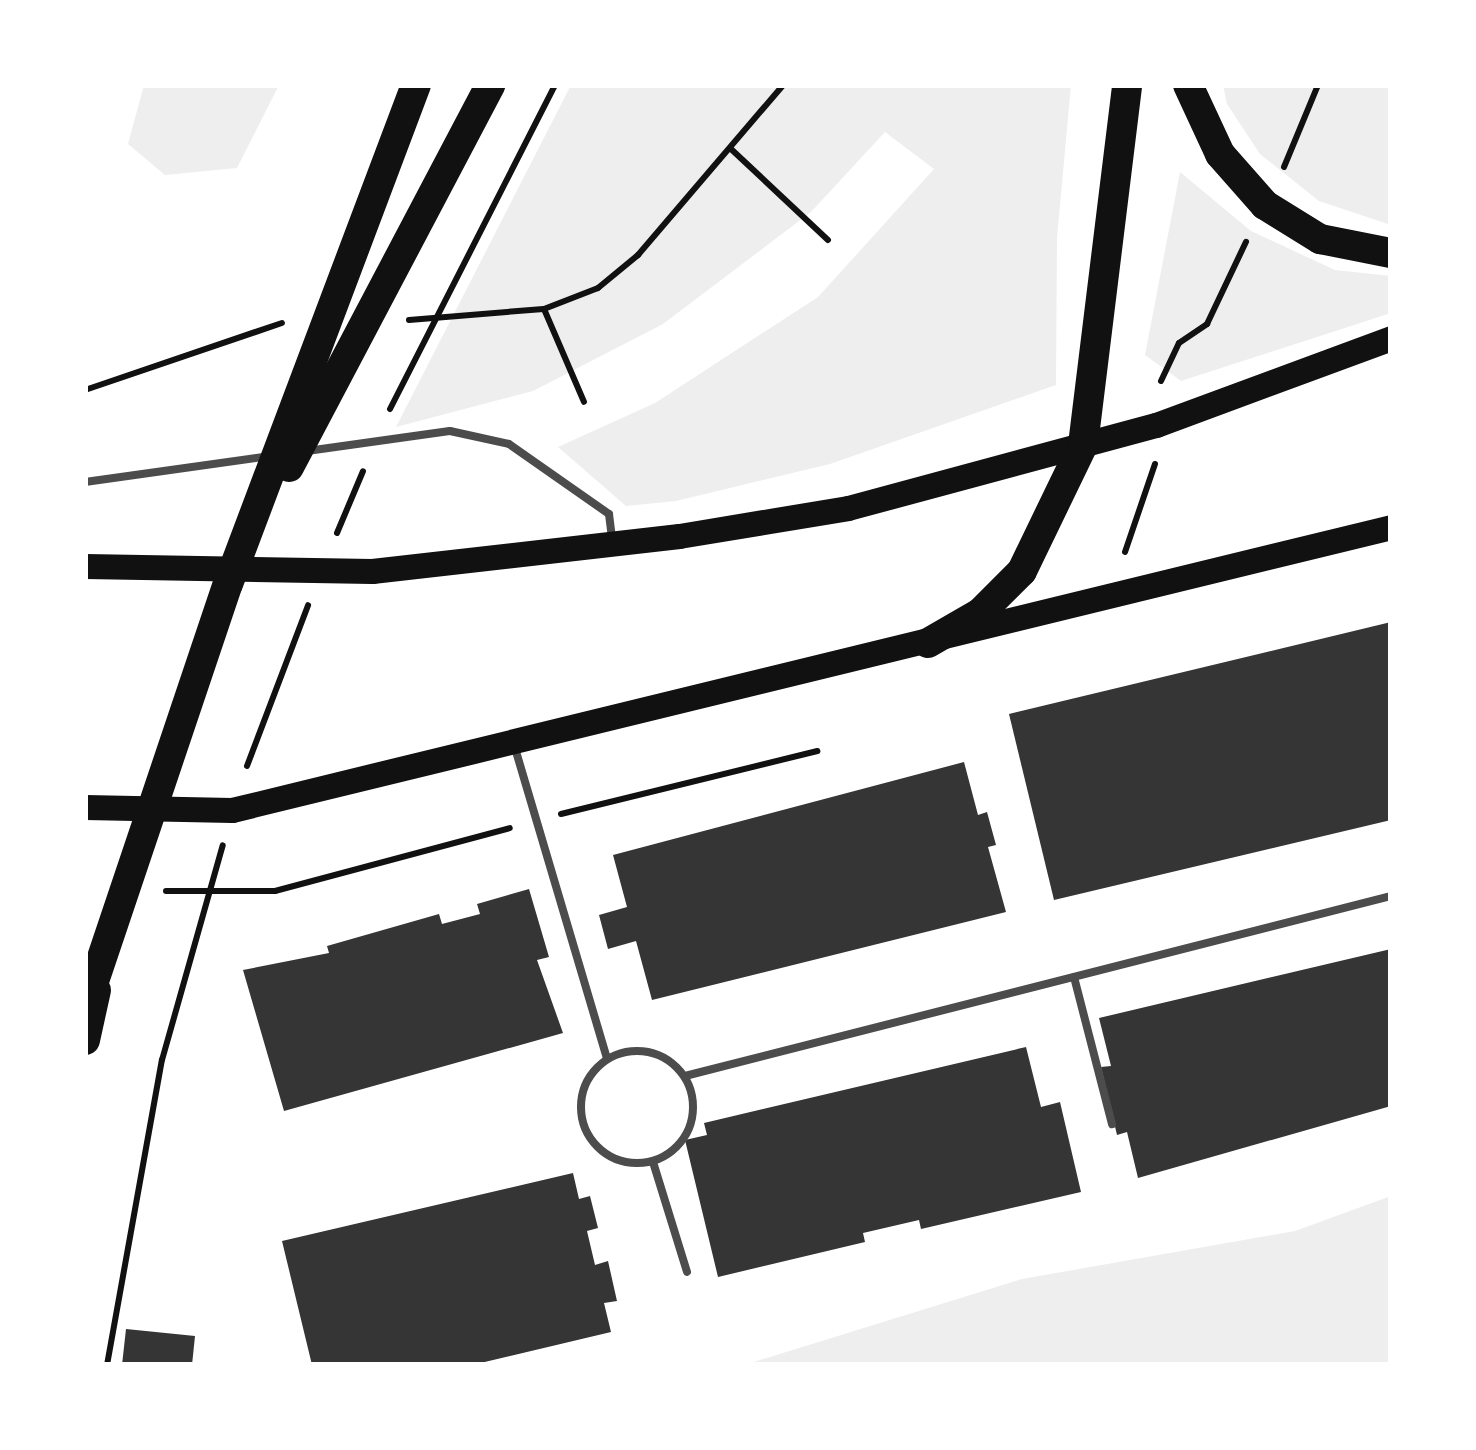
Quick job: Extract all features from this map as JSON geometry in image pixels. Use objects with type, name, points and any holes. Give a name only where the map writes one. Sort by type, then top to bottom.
[{"type":"highway","points":[[85,1008],[228,584],[416,85]]},
{"type":"highway","points":[[228,584],[490,85]]},
{"type":"highway","points":[[928,643],[980,614],[1022,570],[1083,446],[1128,85]]},
{"type":"highway","points":[[1188,85],[1220,154],[1265,205],[1320,238],[1391,254]]},
{"type":"highway","points":[[85,1040],[108,933]]},
{"type":"main road","points":[[85,566],[372,571],[613,544],[848,508],[1083,446],[1391,338]]},
{"type":"main road","points":[[85,807],[232,810],[1391,528]]},
{"type":"lane","points":[[85,482],[450,431],[509,444],[608,514],[613,544]]},
{"type":"lane","points":[[513,744],[606,1059]]},
{"type":"lane","points":[[685,1076],[1391,896]]},
{"type":"lane","points":[[1074,978],[1112,1124]]},
{"type":"lane","points":[[626,1052],[660,1055],[685,1076],[695,1105],[690,1128],[672,1153],[654,1162],[626,1163],[602,1152],[583,1125],[582,1092],[606,1059],[626,1052]]},
{"type":"lane","points":[[654,1162],[687,1272]]},
{"type":"path","points":[[388,415],[555,85]]},
{"type":"path","points":[[396,320],[544,310],[598,288],[624,266],[783,85]]},
{"type":"path","points":[[1277,183],[1318,85]]},
{"type":"path","points":[[730,149],[828,240]]},
{"type":"path","points":[[1157,396],[1179,343],[1207,324],[1251,231]]},
{"type":"path","points":[[544,310],[584,402]]},
{"type":"path","points":[[85,390],[279,323],[299,323]]},
{"type":"path","points":[[1121,562],[1155,463]]},
{"type":"path","points":[[331,547],[366,464]]},
{"type":"path","points":[[242,782],[312,594]]},
{"type":"path","points":[[161,891],[275,891],[817,751]]},
{"type":"path","points":[[106,1365],[122,1261],[162,1060],[224,839]]},
{"type":"shaded area","points":[[144,85],[279,85],[237,168],[165,175],[128,144]]},
{"type":"shaded area","points":[[571,85],[1071,85],[1057,238],[1056,385],[830,464],[676,501],[626,506],[558,447],[655,403],[818,297],[934,169],[885,132],[811,212],[663,324],[533,391],[396,427]]},
{"type":"shaded area","points":[[1223,85],[1391,85],[1391,225],[1319,201],[1260,154],[1227,104]]},
{"type":"shaded area","points":[[1180,172],[1251,231],[1335,270],[1391,276],[1391,313],[1181,381],[1145,355]]},
{"type":"shaded area","points":[[1391,1196],[1391,1365],[744,1365],[1022,1279],[1295,1231]]},
{"type":"building","points":[[1391,622],[1391,820],[1054,900],[1009,714]]},
{"type":"building","points":[[964,762],[978,815],[987,812],[996,845],[988,847],[1006,912],[652,1000],[636,941],[608,949],[599,915],[627,907],[613,855]]},
{"type":"building","points":[[529,889],[549,957],[537,960],[563,1033],[284,1111],[243,970],[329,953],[327,946],[439,914],[442,924],[480,914],[477,904]]},
{"type":"building","points":[[1391,949],[1391,1106],[1138,1178],[1127,1132],[1117,1135],[1101,1067],[1111,1066],[1099,1018]]},
{"type":"building","points":[[1026,1047],[1041,1107],[1060,1102],[1081,1192],[921,1229],[919,1220],[863,1233],[865,1242],[718,1277],[685,1140],[707,1135],[704,1123]]},
{"type":"building","points":[[573,1173],[579,1199],[590,1196],[598,1228],[587,1231],[595,1265],[608,1261],[617,1301],[604,1303],[611,1332],[472,1365],[312,1365],[282,1241]]},
{"type":"building","points":[[126,1329],[195,1336],[192,1365],[122,1365]]}]
